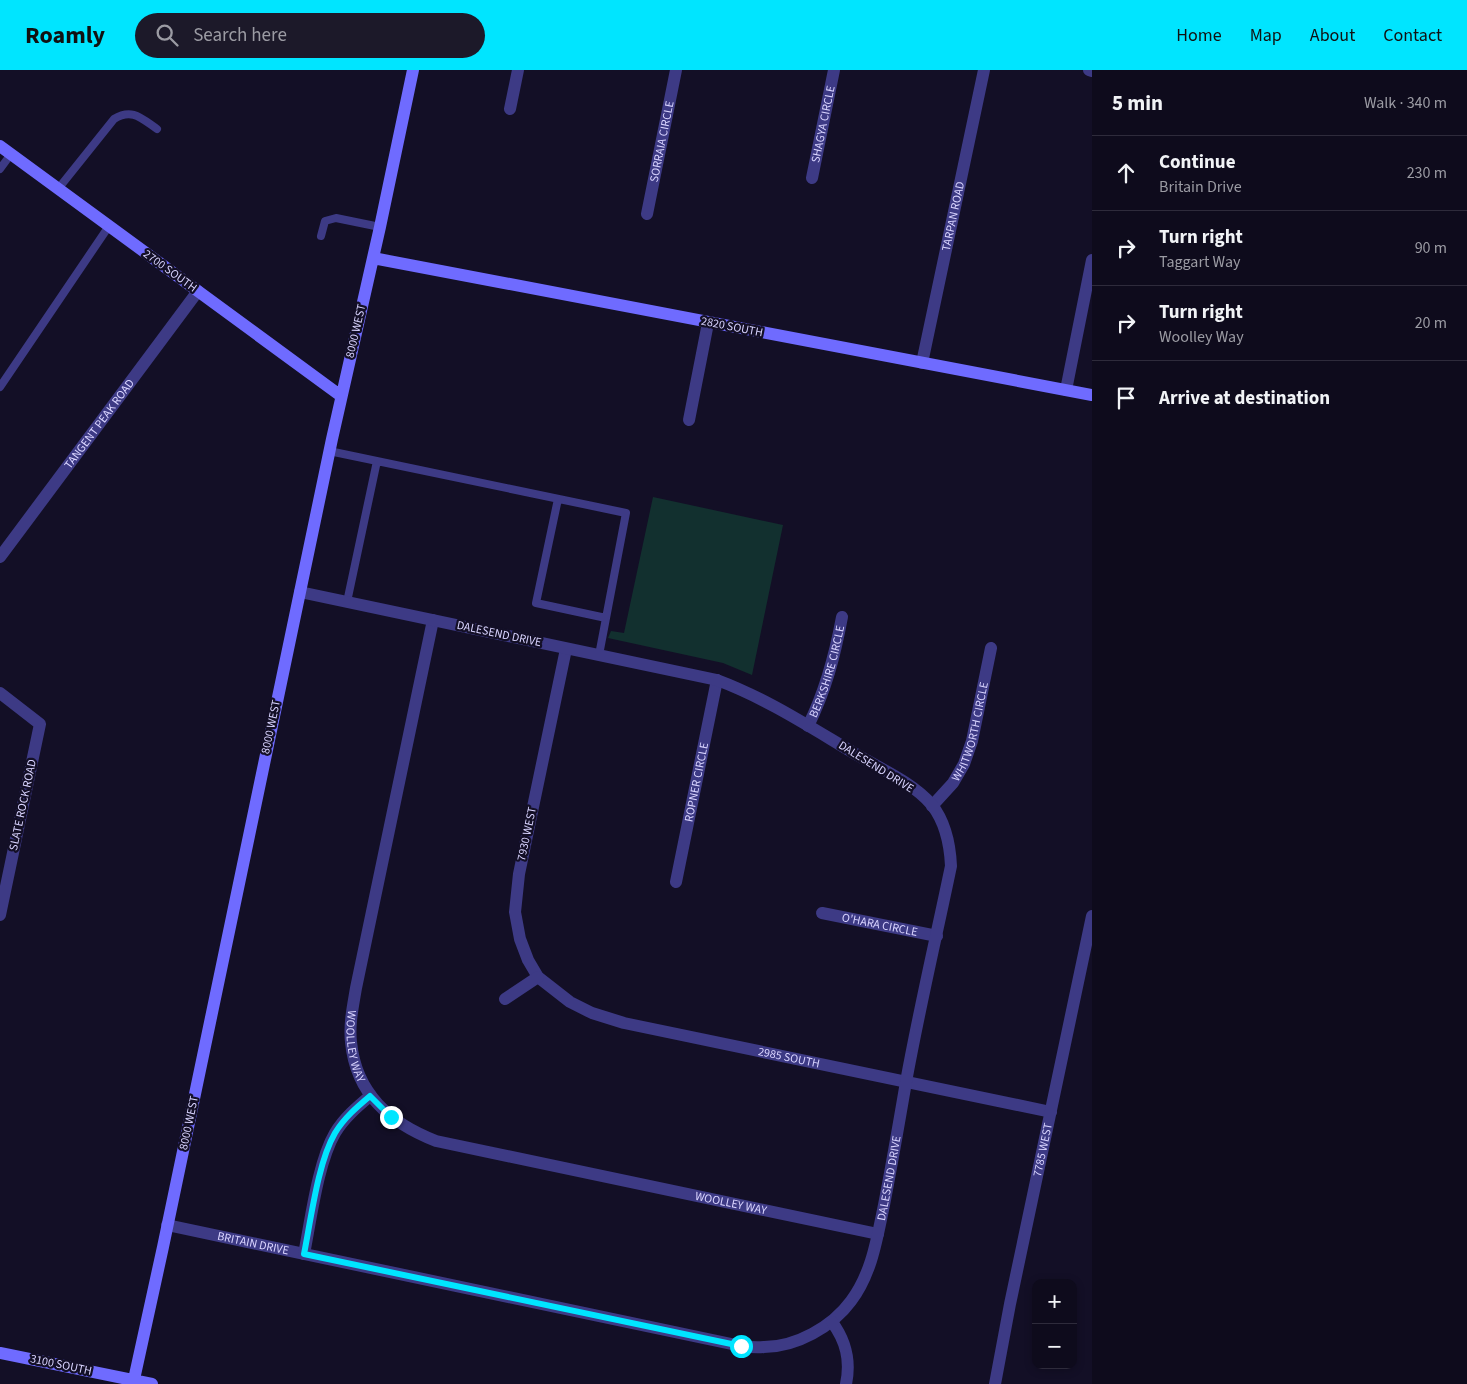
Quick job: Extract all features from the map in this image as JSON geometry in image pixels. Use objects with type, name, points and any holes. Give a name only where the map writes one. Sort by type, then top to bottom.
[{"type":"street","name":"8000 WEST","points":[[133,1382],[329,450],[380,228],[413,70]]},
{"type":"street","points":[[510,109],[518,70]]},
{"type":"street","name":"SORRAIA CIRCLE","points":[[647,214],[676,70]]},
{"type":"street","name":"SHAGYA CIRCLE","points":[[812,178],[834,70]]},
{"type":"street","name":"TARPAN ROAD","points":[[922,363],[984,70]]},
{"type":"street","name":"2700 SOUTH","points":[[0,146],[341,396]]},
{"type":"street","name":"2820 SOUTH","points":[[373,258],[1092,396]]},
{"type":"street","points":[[1066,390],[1092,260]]},
{"type":"street","name":"TANGENT PEAK ROAD","points":[[0,556],[198,291]]},
{"type":"street","points":[[689,420],[708,323]]},
{"type":"street","name":"DALESEND DRIVE","points":[[300,592],[718,680],[739,688],[907,784],[932,806],[941,820],[948,838],[950,852],[950,866],[937,936],[906,1082],[899,1131],[872,1261],[863,1284],[850,1303],[832,1322]]},
{"type":"street","name":"BERKSHIRE CIRCLE","points":[[808,726],[820,702],[830,672],[842,616]]},
{"type":"street","name":"WOOLLEY WAY","points":[[433,620],[352,1014],[351,1040],[354,1060],[370,1096],[391,1117],[413,1132],[436,1141],[878,1234]]},
{"type":"street","name":"WHITWORTH CIRCLE","points":[[932,806],[953,784],[964,764],[972,740],[991,648]]},
{"type":"street","name":"7930 WEST","points":[[538,977],[528,960],[520,939],[515,912],[519,874],[566,649]]},
{"type":"street","name":"ROPNER CIRCLE","points":[[676,882],[718,680]]},
{"type":"street","name":"SLATE ROCK ROAD","points":[[0,693],[40,724],[0,914]]},
{"type":"street","name":"O'HARA CIRCLE","points":[[822,913],[937,936]]},
{"type":"street","name":"7785 WEST","points":[[995,1384],[1092,916]]},
{"type":"street","points":[[505,1000],[538,977]]},
{"type":"street","name":"2985 SOUTH","points":[[538,977],[570,1002],[592,1014],[624,1023],[1051,1112]]},
{"type":"street","points":[[304,1254],[322,1165],[328,1148],[335,1132],[352,1111],[370,1096]]},
{"type":"street","name":"BRITAIN DRIVE","points":[[167,1225],[741,1346],[765,1348],[791,1342],[814,1333],[832,1322]]},
{"type":"street","points":[[832,1322],[840,1333],[845,1346],[848,1372],[846,1384]]},
{"type":"street","name":"3100 SOUTH","points":[[0,1353],[133,1382],[152,1384]]},
{"type":"lane","points":[[58,189],[114,119],[122,114],[135,114],[157,129]]},
{"type":"lane","points":[[0,169],[11,154]]},
{"type":"lane","points":[[321,236],[325,221],[336,218],[380,228]]},
{"type":"lane","points":[[0,387],[109,226]]},
{"type":"lane","points":[[329,450],[626,513],[599,655]]},
{"type":"lane","points":[[347,602],[377,461]]},
{"type":"lane","points":[[558,499],[536,603],[606,618]]},
{"type":"green space","points":[[653,497],[783,525],[752,675],[723,663],[608,638],[611,631],[624,633]]},
{"type":"route","points":[[391,1117],[370,1096],[352,1111],[335,1132],[322,1165],[304,1254],[741,1346]]}]
